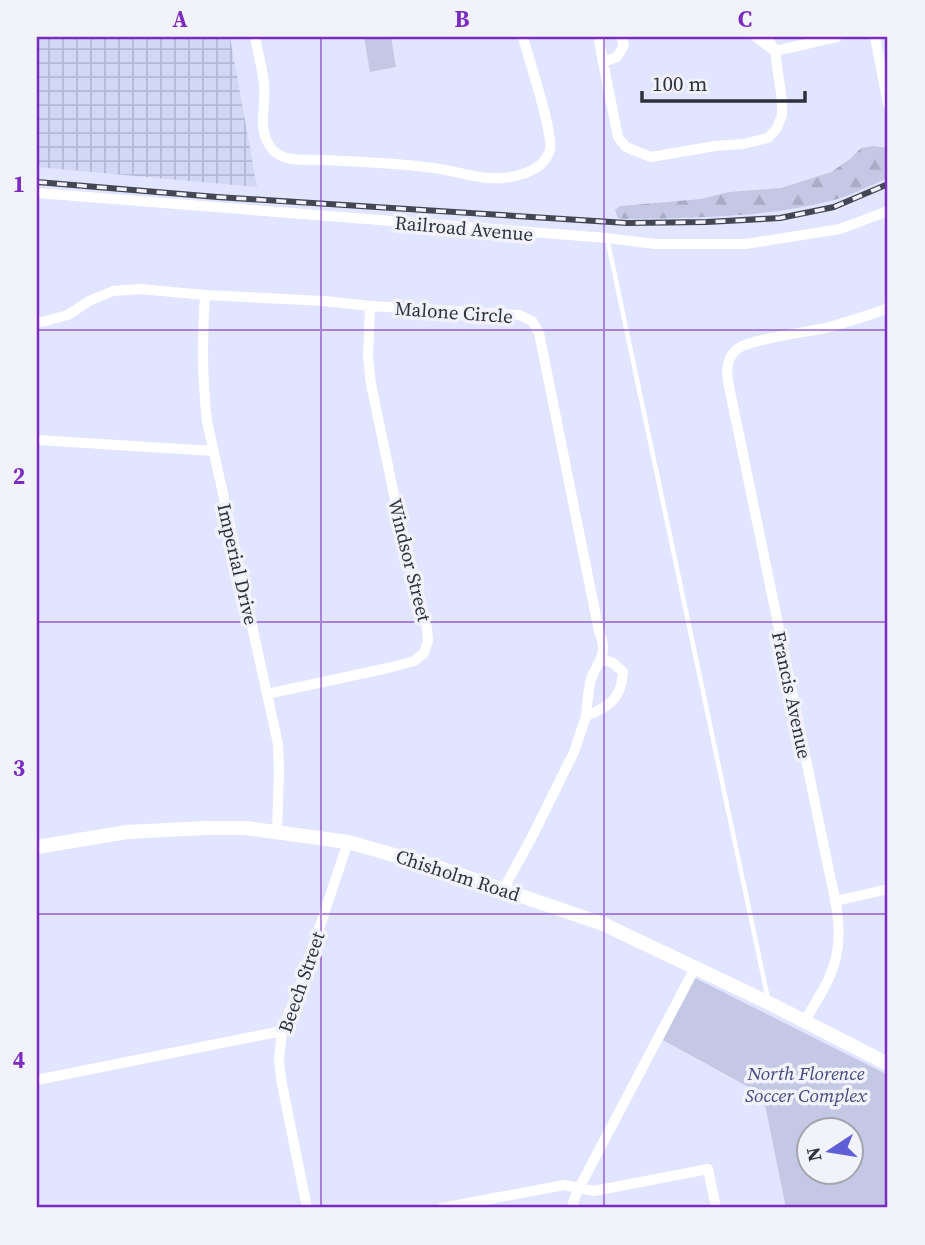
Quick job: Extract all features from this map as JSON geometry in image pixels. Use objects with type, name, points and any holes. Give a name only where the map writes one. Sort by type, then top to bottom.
[{"type":"main road","name":"Chisholm Road","points":[[37,847],[114,834],[206,828],[246,828],[348,842],[440,868],[603,924],[888,1063]]},
{"type":"street","points":[[255,37],[265,86],[263,125],[266,140],[275,152],[292,159],[439,169],[474,177],[501,178],[526,173],[541,165],[550,150],[548,131],[523,37]]},
{"type":"street","points":[[601,37],[599,41],[618,136],[626,147],[651,157],[768,138],[777,128],[782,115],[775,51],[770,37]]},
{"type":"street","points":[[603,62],[617,57],[624,45],[621,37]]},
{"type":"street","points":[[756,37],[775,51],[837,37]]},
{"type":"street","points":[[876,37],[888,104]]},
{"type":"street","name":"Railroad Avenue","points":[[37,193],[655,244],[746,244],[840,229],[888,211]]},
{"type":"street","name":"Malone Circle","points":[[37,322],[68,315],[89,301],[113,291],[140,289],[519,315],[533,321],[539,333],[599,631],[604,643],[602,659],[591,682],[586,716],[574,752],[503,890]]},
{"type":"street","name":"Imperial Drive","points":[[205,295],[203,381],[207,421],[278,744],[277,832]]},
{"type":"street","name":"Windsor Street","points":[[267,694],[414,661],[424,653],[428,641],[371,384],[368,358],[370,306]]},
{"type":"street","name":"Francis Avenue","points":[[805,1021],[831,974],[838,948],[836,901],[732,405],[727,377],[728,362],[736,350],[747,344],[824,328],[888,308]]},
{"type":"street","points":[[37,440],[212,451]]},
{"type":"street","points":[[586,716],[605,709],[622,687],[623,672],[613,663],[602,659]]},
{"type":"street","name":"Beech Street","points":[[307,1208],[281,1079],[279,1059],[282,1031],[300,986],[348,842]]},
{"type":"street","points":[[836,901],[888,889]]},
{"type":"street","points":[[574,1208],[573,1202],[579,1188],[695,968]]},
{"type":"street","points":[[37,1080],[282,1031]]},
{"type":"street","points":[[442,1208],[478,1205],[565,1185],[594,1191],[708,1170],[716,1208]]},
{"type":"lane","points":[[607,239],[769,1003]]},
{"type":"shaded area","points":[[37,37],[230,37],[257,187],[37,167]]},
{"type":"green space","points":[[364,37],[391,37],[396,67],[370,72]]},
{"type":"green space","points":[[861,148],[888,148],[888,178],[834,200],[756,214],[704,217],[625,219],[618,218],[615,210],[620,206],[781,188],[831,172]]},
{"type":"green space","name":"North Florence Soccer Complex","points":[[695,978],[888,1075],[888,1208],[786,1208],[763,1095],[663,1040]]},
{"type":"railway","points":[[37,182],[217,197],[627,223],[780,218],[834,207],[888,184]]}]
